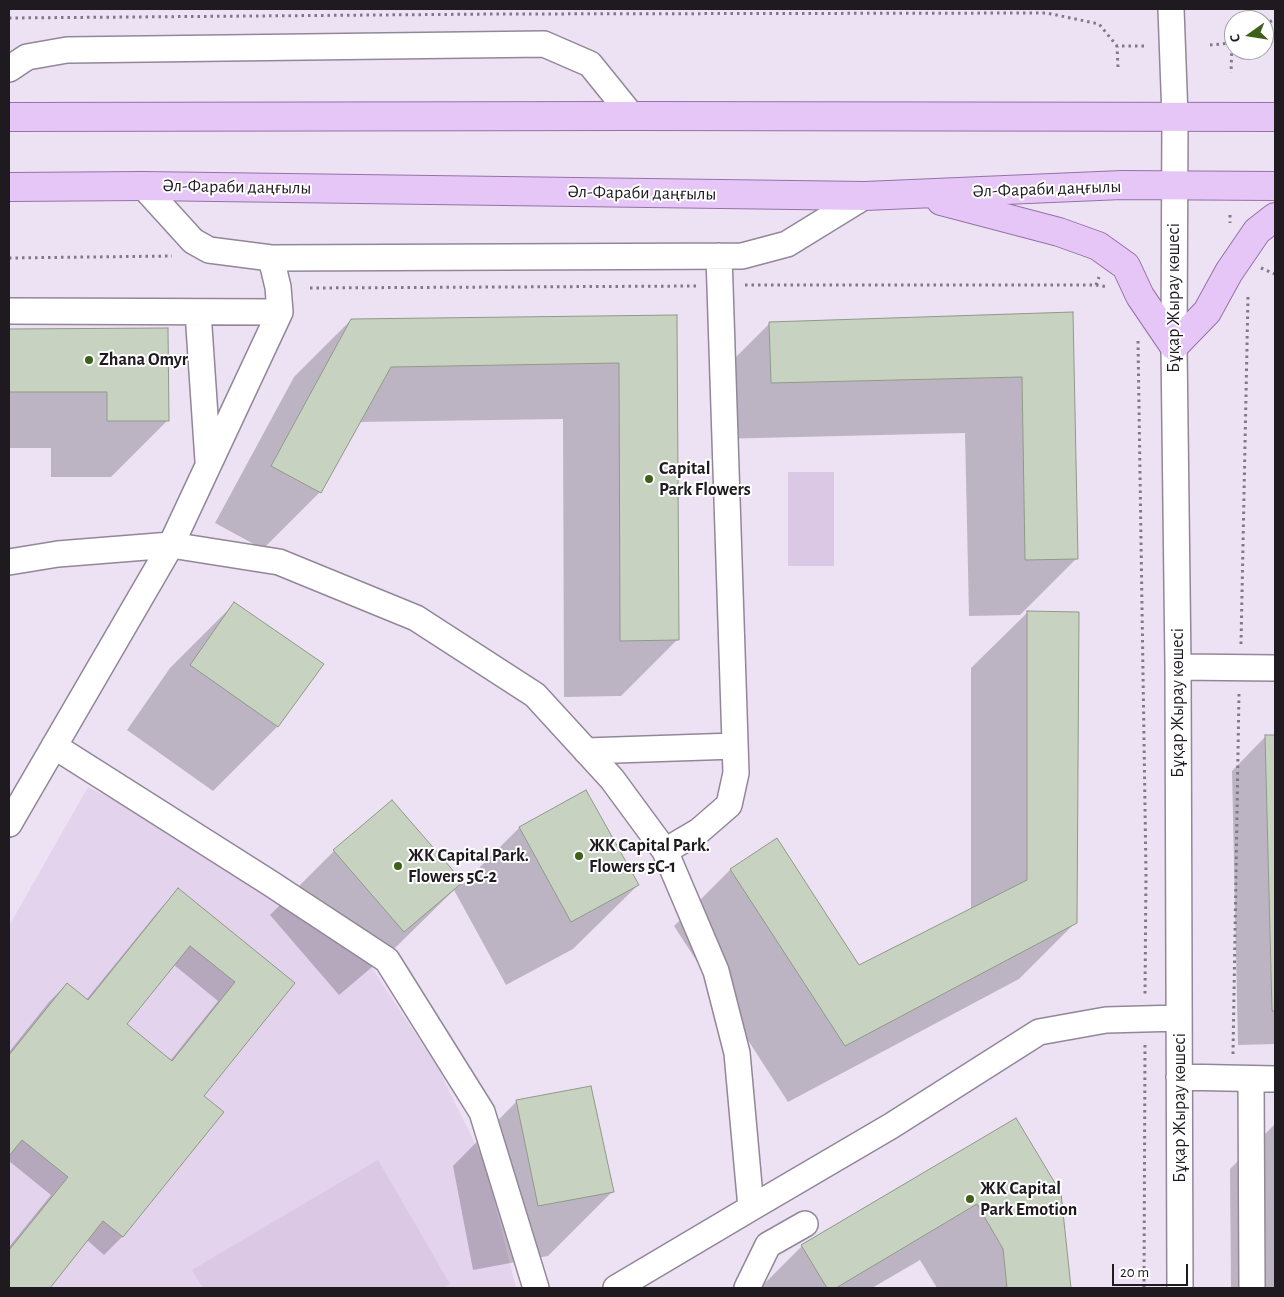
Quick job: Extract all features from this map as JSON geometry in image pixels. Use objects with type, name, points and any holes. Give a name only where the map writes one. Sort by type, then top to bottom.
[{"type":"main road","points":[[9,118],[632,116],[1275,117]]},
{"type":"main road","name":"Әл-Фараби даңғылы","points":[[9,187],[143,186],[865,196],[1122,186],[1275,186]]},
{"type":"main road","points":[[913,194],[1060,232],[1098,246],[1126,266],[1140,296],[1174,346],[1207,312],[1229,272],[1257,231],[1275,217]]},
{"type":"street","name":"Бұқар Жырау көшесі","points":[[1171,9],[1175,117],[1174,346],[1178,667],[1180,1288]]},
{"type":"street","points":[[9,69],[27,57],[67,50],[544,44],[590,64],[632,116]]},
{"type":"street","points":[[143,186],[193,242],[209,250],[271,258],[742,256],[787,244],[865,196]]},
{"type":"street","points":[[665,851],[699,831],[729,805],[736,773],[718,256]]},
{"type":"street","points":[[10,820],[171,545],[280,312],[278,288],[271,258]]},
{"type":"street","points":[[9,311],[280,312]]},
{"type":"street","points":[[198,312],[209,464]]},
{"type":"street","points":[[9,562],[58,554],[171,545],[278,562],[416,618],[535,695],[612,779],[665,851],[716,971],[737,1053],[751,1208]]},
{"type":"street","points":[[1178,667],[1240,678],[1275,668]]},
{"type":"street","points":[[54,746],[270,883],[387,960],[482,1112],[536,1288]]},
{"type":"street","points":[[586,751],[735,746]]},
{"type":"street","points":[[616,1288],[891,1126],[1039,1032],[1106,1020],[1179,1018]]},
{"type":"street","points":[[1179,1077],[1263,1079],[1252,1288]]},
{"type":"street","points":[[748,1288],[768,1245],[805,1224]]},
{"type":"path","points":[[9,18],[518,14],[1047,13],[1099,24],[1117,46],[1118,67]]},
{"type":"path","points":[[1210,45],[1224,43]]},
{"type":"path","points":[[1117,46],[1145,46]]},
{"type":"path","points":[[1231,73],[1232,60]]},
{"type":"path","points":[[9,258],[180,256]]},
{"type":"path","points":[[1096,285],[1113,288]]},
{"type":"path","points":[[1233,1057],[1248,294]]},
{"type":"path","points":[[1138,339],[1146,873],[1144,1288]]},
{"type":"shaded area","points":[[788,472],[834,472],[834,566],[788,566]]},
{"type":"shaded area","points":[[88,787],[245,865],[355,942],[438,1068],[485,1164],[516,1288],[9,1288],[9,926]]},
{"type":"shaded area","points":[[378,1160],[450,1284],[443,1288],[203,1288],[192,1270]]},
{"type":"building","points":[[1073,312],[1078,559],[1025,560],[1022,377],[771,383],[769,322]]},
{"type":"building","name":"Capital Park Flowers","points":[[677,315],[679,640],[620,641],[619,363],[391,367],[321,493],[271,466],[351,319]]},
{"type":"building","name":"Zhana Omyr","points":[[168,328],[169,421],[107,421],[107,392],[9,392],[9,329]]},
{"type":"building","points":[[234,602],[324,664],[278,727],[190,665]]},
{"type":"building","points":[[1027,611],[1079,612],[1077,923],[845,1046],[730,869],[777,838],[859,965],[1027,880]]},
{"type":"building","points":[[1265,735],[1275,735],[1275,1011],[1272,1011]]},
{"type":"building","name":"ЖК Capital Park. Flowers 5C-1","points":[[586,790],[639,885],[571,922],[519,827]]},
{"type":"building","name":"ЖК Capital Park. Flowers 5C-2","points":[[392,800],[463,882],[404,932],[333,850]]},
{"type":"building","points":[[178,888],[295,983],[204,1096],[224,1112],[123,1237],[103,1221],[50,1288],[9,1288],[9,1250],[68,1177],[22,1140],[9,1156],[9,1055],[67,983],[88,1000]],"holes":[[[190,946],[235,982],[172,1061],[127,1024]]]},
{"type":"building","points":[[591,1086],[614,1192],[538,1206],[516,1100]]},
{"type":"building","name":"ЖК Capital Park Emotion","points":[[1016,1118],[1061,1193],[1071,1288],[1007,1288],[1003,1249],[977,1204],[836,1288],[827,1288],[801,1245]]},
{"type":"place","name":"Zhana Omyr","points":[[89,360]]},
{"type":"place","name":"Capital Park Flowers","points":[[649,479]]},
{"type":"place","name":"ЖК Capital Park. Flowers 5C-1","points":[[579,856]]},
{"type":"place","name":"ЖК Capital Park. Flowers 5C-2","points":[[398,866]]},
{"type":"place","name":"ЖК Capital Park Emotion","points":[[970,1199]]}]
